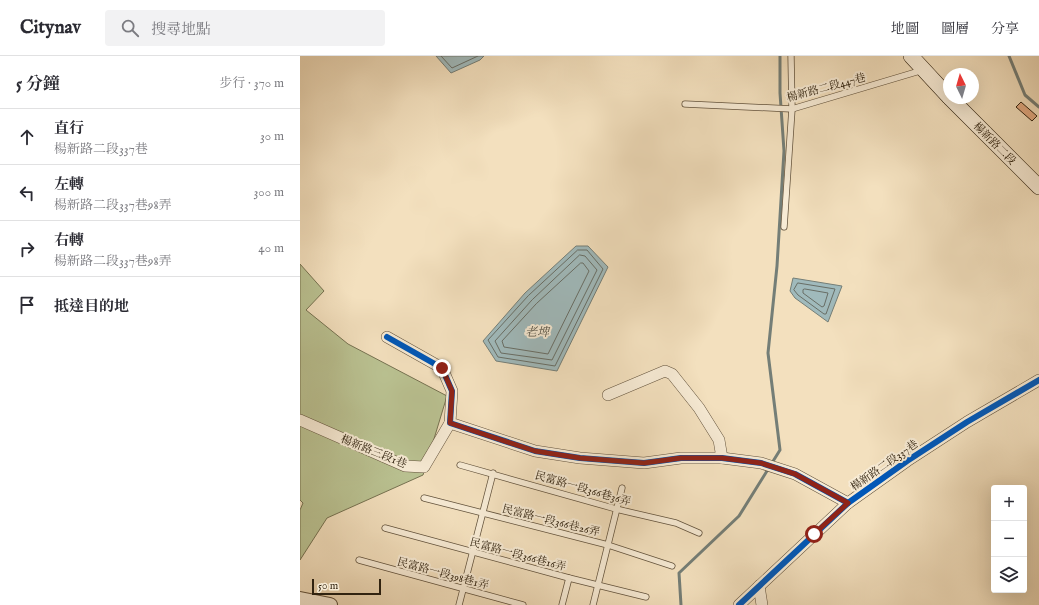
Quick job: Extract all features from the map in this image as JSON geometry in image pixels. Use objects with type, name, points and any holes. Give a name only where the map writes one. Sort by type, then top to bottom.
[{"type":"main road","name":"楊新路二段","points":[[911,56],[943,90]]},
{"type":"main road","name":"楊新路二段","points":[[957,104],[1039,187]]},
{"type":"street","points":[[388,337],[442,368],[452,391],[450,423],[535,451],[580,458],[644,463],[681,458],[722,458],[761,463],[795,474],[848,503]]},
{"type":"street","points":[[608,395],[665,371],[672,374],[699,408],[719,440],[722,458]]},
{"type":"street","name":"楊新路二段337巷","points":[[739,605],[848,503],[907,461],[967,422],[1039,380]]},
{"type":"street","name":"楊新路三段1巷","points":[[300,420],[405,466],[424,467],[450,423]]},
{"type":"street","points":[[758,586],[762,605]]},
{"type":"street","points":[[300,599],[330,605]]},
{"type":"lane","points":[[784,227],[792,109],[792,56]]},
{"type":"lane","name":"楊新路二段447巷","points":[[685,104],[792,109],[923,70]]},
{"type":"lane","name":"民富路一段366巷36弄","points":[[460,465],[493,473],[616,509],[676,523],[700,533]]},
{"type":"lane","points":[[459,605],[484,513],[493,473]]},
{"type":"lane","points":[[593,605],[622,488]]},
{"type":"lane","name":"民富路一段366巷26弄","points":[[424,498],[608,545],[672,566]]},
{"type":"lane","name":"民富路一段366巷16弄","points":[[385,528],[473,553],[646,597]]},
{"type":"lane","name":"民富路一段398巷1弄","points":[[359,560],[522,605]]},
{"type":"lane","points":[[562,605],[569,578]]},
{"type":"green space","points":[[300,264],[324,291],[306,310],[348,344],[447,396],[423,475],[327,518],[300,560],[300,510],[303,503],[300,500]]},
{"type":"water","points":[[436,56],[484,56],[480,60],[451,73]]},
{"type":"water","name":"老埤","points":[[576,246],[588,246],[608,267],[557,371],[496,361],[483,341],[525,293]]},
{"type":"water","points":[[793,278],[842,286],[828,322],[795,298],[790,291]]},
{"type":"building","points":[[1021,102],[1037,116],[1032,121],[1016,107]]},
{"type":"waterway","points":[[681,605],[679,573],[739,516],[780,450],[768,353],[777,266],[784,151],[780,93],[780,56]]},
{"type":"waterway","points":[[1009,56],[1025,95],[1039,107]]},
{"type":"cycle path","points":[[387,337],[442,368],[452,391],[450,423],[535,451],[580,458],[644,463],[681,458],[722,458],[761,463],[795,474],[848,503]]},
{"type":"cycle path","points":[[739,605],[848,503],[907,461],[967,422],[1039,380]]},
{"type":"route","points":[[442,368],[452,391],[450,423],[535,451],[580,458],[644,463],[681,458],[722,458],[761,463],[795,474],[848,503],[814,534]]}]
